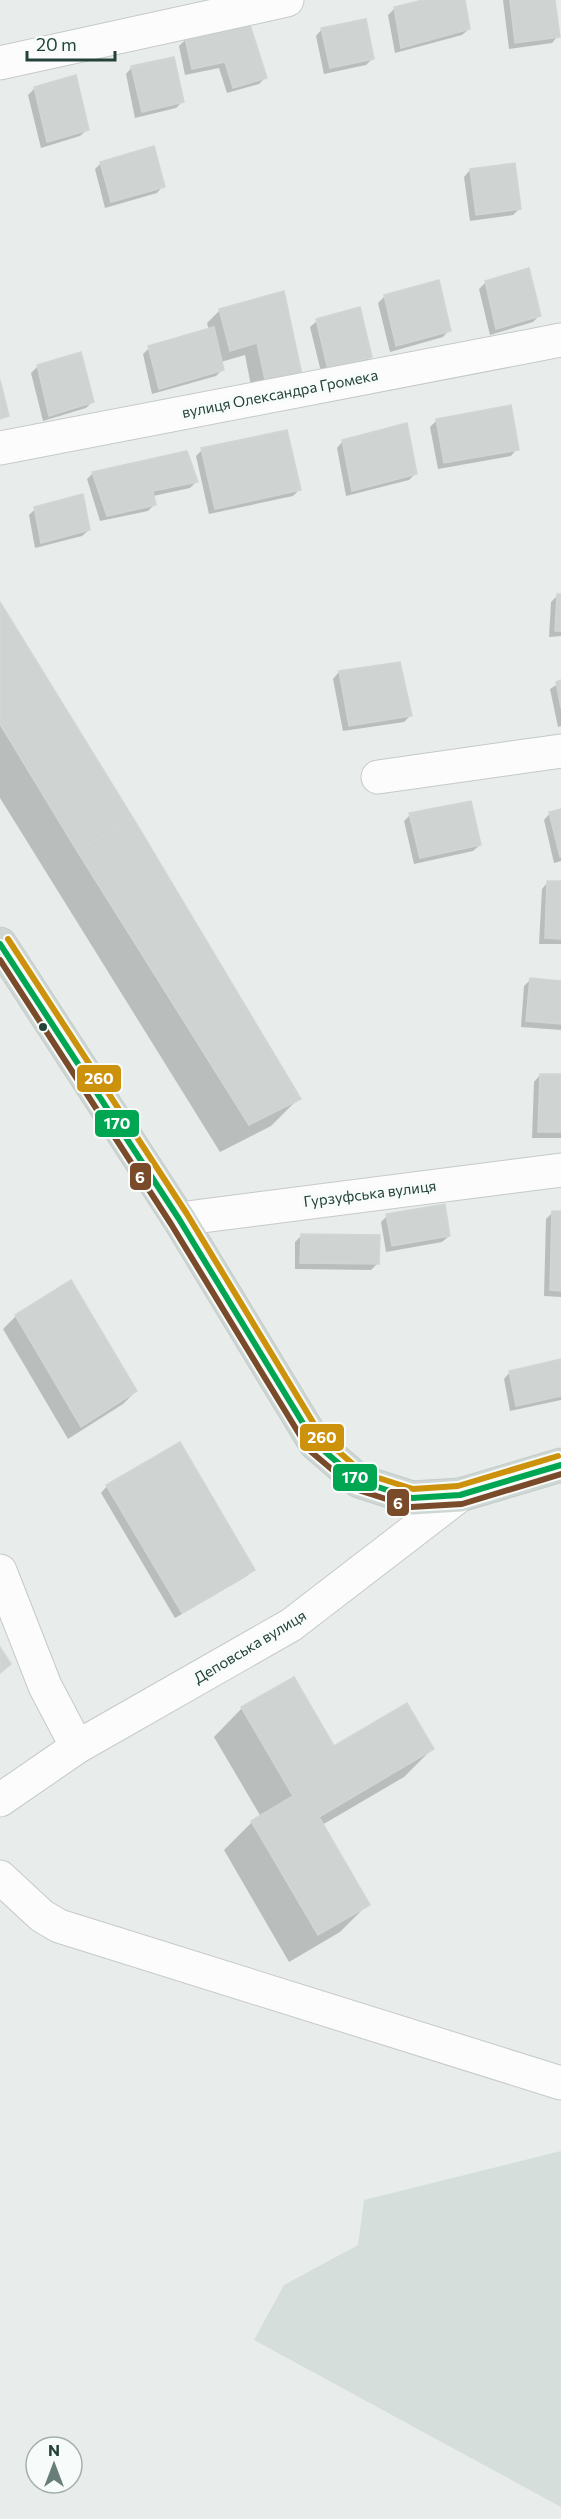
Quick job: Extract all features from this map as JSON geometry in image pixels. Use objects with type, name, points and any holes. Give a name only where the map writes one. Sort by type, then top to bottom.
[{"type":"main road","points":[[0,944],[179,1219],[315,1443],[359,1481],[412,1498],[460,1495]]},
{"type":"main road","name":"Деповська вулиця","points":[[460,1495],[561,1465]]},
{"type":"street","points":[[0,63],[287,0]]},
{"type":"street","name":"вулиця Олександра Громека","points":[[0,448],[561,340]]},
{"type":"street","points":[[378,777],[561,751]]},
{"type":"street","name":"Гурзуфська вулиця","points":[[179,1219],[561,1170]]},
{"type":"street","name":"Деповська вулиця","points":[[0,1800],[77,1747],[291,1625],[460,1495]]},
{"type":"street","points":[[0,1571],[45,1686],[77,1747]]},
{"type":"street","points":[[0,1877],[42,1916],[59,1926],[561,2083]]},
{"type":"shaded area","points":[[561,2151],[561,2507],[254,2340],[284,2285],[358,2245],[364,2200]]},
{"type":"building","points":[[423,0],[465,0],[470,29],[401,48],[394,7]]},
{"type":"building","points":[[510,0],[555,0],[560,37],[515,43]]},
{"type":"building","points":[[366,19],[374,59],[330,68],[321,28]]},
{"type":"building","points":[[250,25],[267,78],[233,88],[225,62],[192,69],[185,38]]},
{"type":"building","points":[[174,57],[184,102],[142,112],[131,66]]},
{"type":"building","points":[[76,75],[89,130],[47,142],[34,87]]},
{"type":"building","points":[[154,146],[165,187],[111,202],[100,162]]},
{"type":"building","points":[[515,163],[521,209],[476,215],[470,169]]},
{"type":"building","points":[[529,268],[541,316],[496,329],[485,281]]},
{"type":"building","points":[[439,280],[451,331],[396,346],[384,295]]},
{"type":"building","points":[[284,291],[302,375],[266,384],[257,343],[230,351],[219,309]]},
{"type":"building","points":[[360,307],[372,357],[328,370],[316,319]]},
{"type":"building","points":[[214,327],[224,370],[159,389],[148,346]]},
{"type":"building","points":[[81,352],[94,402],[49,416],[37,365]]},
{"type":"building","points":[[0,380],[9,416],[0,419]]},
{"type":"building","points":[[511,405],[519,450],[444,463],[436,419]]},
{"type":"building","points":[[407,423],[417,474],[352,491],[342,440]]},
{"type":"building","points":[[287,430],[301,490],[215,509],[201,448]]},
{"type":"building","points":[[187,451],[198,482],[153,491],[156,505],[107,516],[92,472]]},
{"type":"building","points":[[83,494],[90,530],[41,543],[34,507]]},
{"type":"building","points":[[557,594],[561,594],[561,631],[555,631]]},
{"type":"building","points":[[0,602],[133,818],[77,851],[0,724]]},
{"type":"building","points":[[400,662],[412,716],[349,726],[339,671]]},
{"type":"building","points":[[561,680],[561,708],[556,682]]},
{"type":"building","points":[[471,801],[481,845],[420,858],[409,813]]},
{"type":"building","points":[[561,809],[561,857],[560,857],[549,812]]},
{"type":"building","points":[[133,818],[301,1099],[249,1125],[77,851]]},
{"type":"building","points":[[547,881],[561,881],[561,939],[545,938]]},
{"type":"building","points":[[530,978],[561,981],[561,1024],[526,1021]]},
{"type":"building","points":[[540,1074],[561,1074],[561,1132],[538,1132]]},
{"type":"building","points":[[445,1204],[450,1236],[392,1246],[386,1214]]},
{"type":"building","points":[[552,1211],[561,1211],[561,1291],[550,1290]]},
{"type":"building","points":[[301,1234],[380,1235],[379,1264],[300,1263]]},
{"type":"building","points":[[71,1280],[137,1391],[81,1427],[15,1315]]},
{"type":"building","points":[[561,1359],[561,1396],[516,1406],[509,1371]]},
{"type":"building","points":[[180,1442],[255,1570],[182,1613],[106,1485]]},
{"type":"building","points":[[0,1647],[11,1664],[0,1673]]},
{"type":"building","points":[[294,1677],[334,1746],[407,1703],[434,1749],[319,1817],[370,1905],[318,1935],[251,1821],[293,1796],[241,1707]]},
{"type":"transit line","name":"260","points":[[8,939],[187,1214],[322,1437],[363,1473],[413,1489],[458,1486],[558,1456]]},
{"type":"transit line","name":"170","points":[[0,944],[179,1219],[315,1443],[359,1481],[412,1498],[460,1495],[561,1465]]},
{"type":"transit line","name":"6","points":[[0,960],[171,1224],[309,1450],[355,1489],[411,1507],[462,1504],[561,1474]]}]
